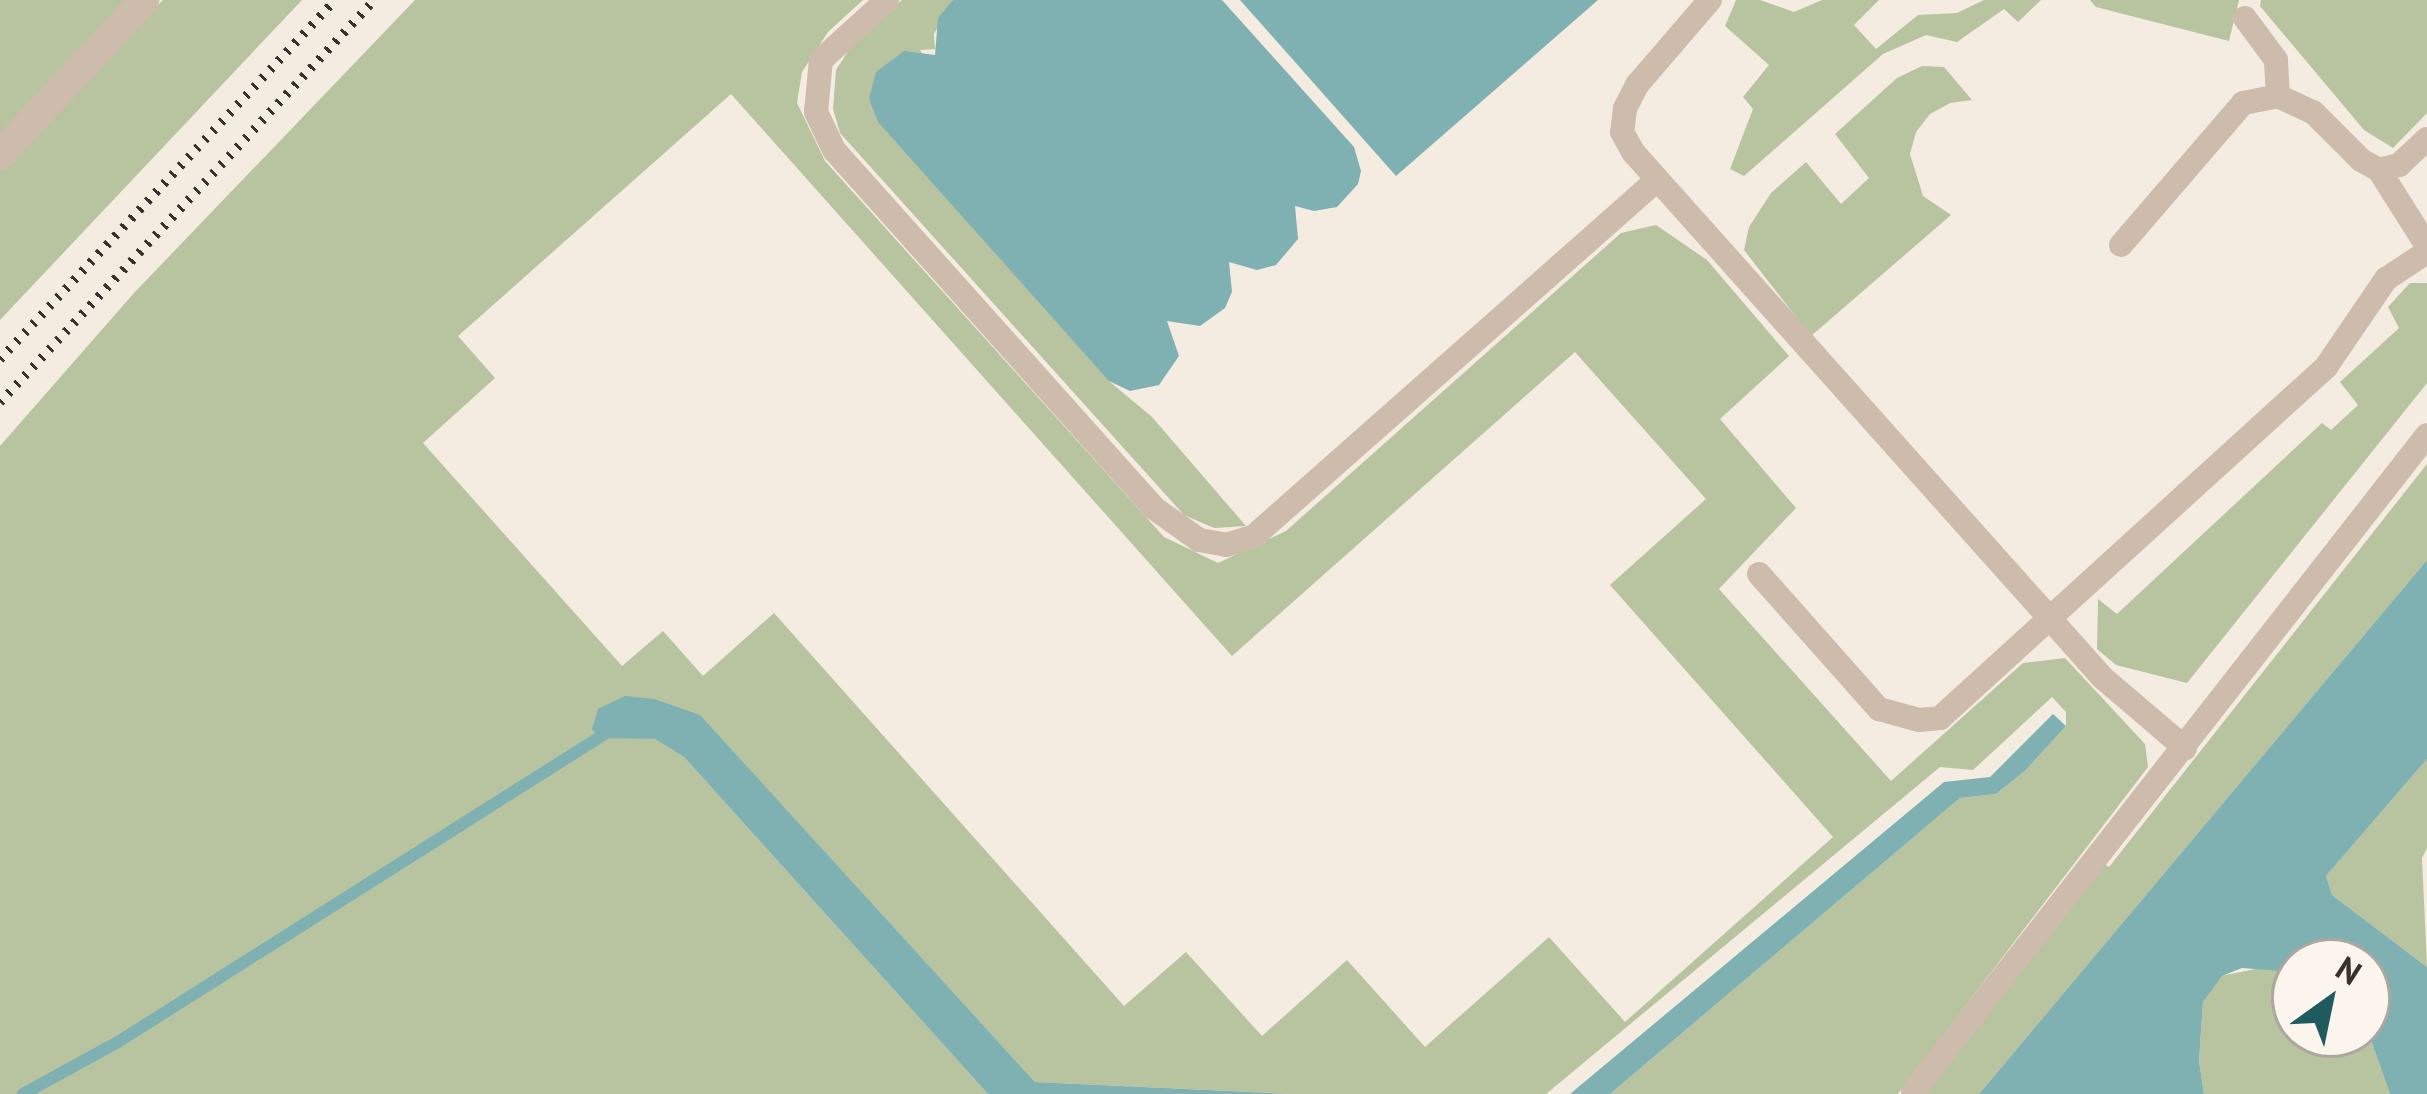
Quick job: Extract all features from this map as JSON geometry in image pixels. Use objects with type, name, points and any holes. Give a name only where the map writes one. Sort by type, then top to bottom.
[{"type":"street","points":[[0,154],[144,0]]},
{"type":"lane","points":[[887,0],[821,60],[816,112],[834,150],[1154,508],[1199,540],[1226,545],[1253,537],[1657,180]]},
{"type":"lane","points":[[1710,0],[1637,85],[1624,109],[1622,132],[1657,180],[2102,678],[2185,748]]},
{"type":"lane","points":[[2245,18],[2276,60],[2278,96]]},
{"type":"lane","points":[[1759,574],[1879,709],[1919,720],[1940,718],[2047,616],[2326,368],[2386,279],[2427,249],[2379,170],[2361,160],[2314,112],[2278,96],[2243,103],[2121,244]]},
{"type":"lane","points":[[2379,170],[2399,164],[2427,139]]},
{"type":"lane","points":[[1913,1092],[2427,435]]},
{"type":"green space","points":[[0,0],[131,0],[0,138]]},
{"type":"green space","points":[[163,0],[302,0],[0,320],[0,170]]},
{"type":"green space","points":[[415,0],[863,0],[828,32],[802,72],[797,103],[825,161],[1164,537],[1218,563],[1286,531],[1621,233],[1656,225],[1707,260],[1789,356],[1720,419],[1796,508],[1719,589],[1891,781],[2023,663],[2065,658],[2145,744],[2148,767],[1898,1094],[1610,1094],[1960,798],[1996,794],[2025,771],[2066,726],[2066,712],[2052,697],[1973,770],[1940,767],[1546,1094],[1293,1094],[1035,1082],[700,716],[613,735],[655,739],[684,757],[988,1094],[0,1094],[0,446],[134,293]],"holes":[[[731,94],[1232,656],[1575,352],[1706,499],[1610,585],[1833,837],[1625,1022],[1549,937],[1425,1047],[1347,960],[1262,1036],[1186,952],[1124,1006],[774,613],[703,676],[663,631],[622,666],[423,443],[495,378],[458,336]]]},
{"type":"green space","points":[[902,0],[953,0],[934,34],[935,49],[920,50],[1109,381],[1152,417],[1246,526],[1214,528],[1184,515],[840,133],[833,109],[836,70],[854,42]]},
{"type":"green space","points":[[1736,0],[1760,0],[1794,12],[1822,0],[1879,0],[1854,25],[1876,49],[1918,15],[1957,13],[1984,0],[2041,0],[2018,22],[2004,9],[1957,42],[1926,35],[1883,54],[1744,176],[1730,169],[1753,109],[1743,97],[1769,65],[1725,26]]},
{"type":"green space","points":[[2090,0],[2239,0],[2229,41],[2096,7]]},
{"type":"green space","points":[[2261,0],[2427,0],[2427,113],[2393,148],[2364,130],[2260,6]]},
{"type":"green space","points":[[1922,66],[1944,67],[1972,100],[1950,103],[1930,114],[1916,132],[1910,154],[1923,196],[1951,215],[1811,336],[1744,250],[1749,227],[1771,193],[1806,162],[1841,204],[1869,178],[1835,134],[1897,78]]},
{"type":"green space","points":[[2410,283],[2427,283],[2427,383],[2187,683],[2116,665],[2097,649],[2098,599],[2117,614],[2322,423],[2331,430],[2358,405],[2340,382],[2399,328],[2388,307]]},
{"type":"green space","points":[[2427,464],[2427,560],[1979,1094],[1922,1094],[2101,862],[2109,867]]},
{"type":"green space","points":[[2427,759],[2427,848],[2422,858],[2427,967],[2332,895],[2326,876]]},
{"type":"green space","points":[[2271,968],[2271,1058],[2377,1058],[2390,1094],[2204,1094],[2199,1061],[2203,1002],[2221,976]]},
{"type":"water","points":[[953,0],[1222,0],[1354,147],[1361,171],[1358,184],[1337,207],[1314,211],[1295,206],[1298,239],[1276,265],[1257,270],[1229,262],[1232,292],[1225,308],[1200,326],[1167,321],[1179,356],[1159,385],[1130,391],[1109,381],[878,122],[869,99],[876,72],[904,51],[935,55],[938,18]]},
{"type":"water","points":[[1240,0],[1598,0],[1396,176]]},
{"type":"water","points":[[2427,560],[2427,759],[2326,876],[2332,895],[2389,938],[2271,938],[2271,970],[2242,968],[2222,976],[2203,1002],[2199,1061],[2204,1094],[1979,1094]]},
{"type":"water","points":[[625,696],[654,699],[700,715],[1035,1082],[1293,1094],[988,1094],[684,757],[655,739],[599,738],[592,729],[598,709]]},
{"type":"water","points":[[2053,714],[2066,726],[2025,771],[1996,794],[1960,798],[1610,1094],[1570,1094],[1944,782],[1990,777]]},
{"type":"water","points":[[2391,940],[2427,967],[2427,1094],[2390,1094],[2377,1058],[2391,1058]]},
{"type":"waterway","points":[[23,1094],[118,1042],[611,730]]},
{"type":"railway","points":[[0,359],[335,0]]},
{"type":"railway","points":[[0,402],[374,0]]}]
